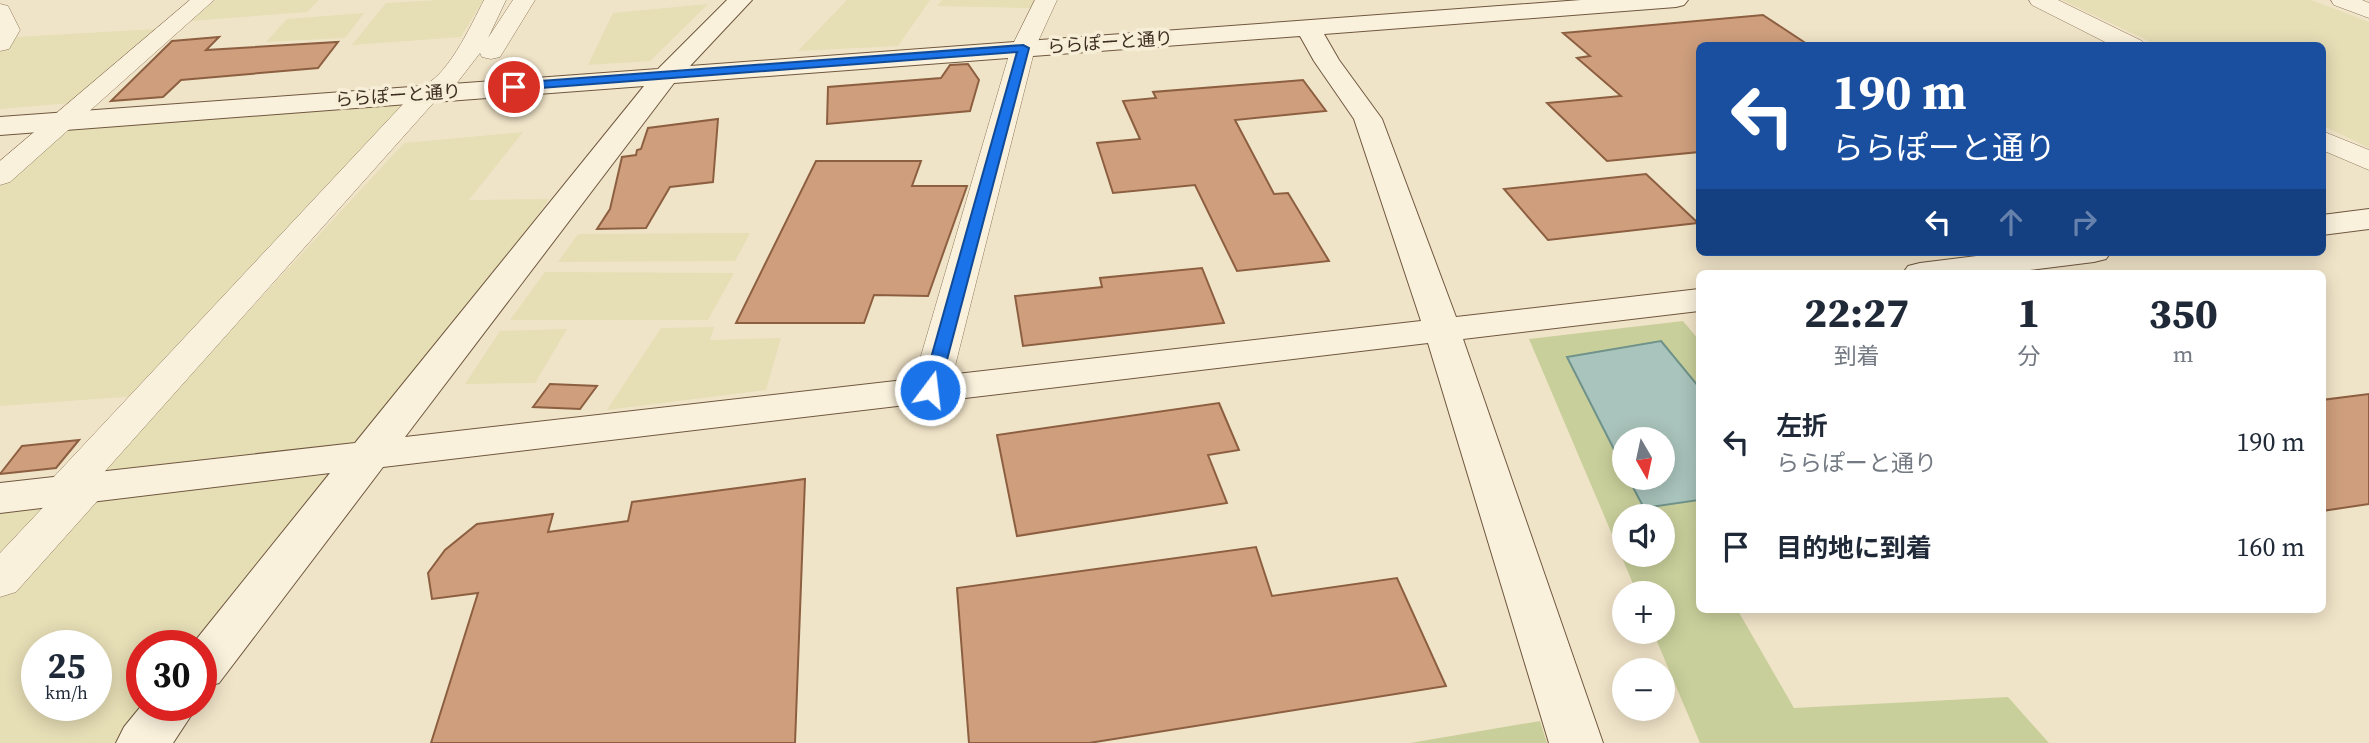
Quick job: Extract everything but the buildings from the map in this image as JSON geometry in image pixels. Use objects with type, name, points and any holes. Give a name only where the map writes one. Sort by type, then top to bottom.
[{"type":"street","points":[[0,176],[203,0]]},
{"type":"street","points":[[443,92],[471,48],[495,0]]},
{"type":"street","points":[[0,581],[75,490],[443,92],[524,0]]},
{"type":"street","points":[[217,649],[666,76],[740,0]]},
{"type":"street","points":[[930,390],[1023,48],[1046,0]]},
{"type":"street","name":"ららぽーと通り","points":[[0,126],[1676,0]]},
{"type":"street","points":[[2040,0],[2125,42]]},
{"type":"street","points":[[2342,0],[2369,11]]},
{"type":"street","points":[[0,11],[8,30],[0,44]]},
{"type":"street","points":[[1308,27],[1327,61],[1368,119],[1442,330],[1576,743]]},
{"type":"street","points":[[2326,141],[2369,162]]},
{"type":"street","points":[[2326,224],[2369,219]]},
{"type":"street","points":[[1945,270],[2061,256]]},
{"type":"street","points":[[0,498],[1696,300]]},
{"type":"street","points":[[143,743],[160,721]]},
{"type":"shaded area","points":[[215,0],[319,0],[307,12],[191,21]]},
{"type":"shaded area","points":[[483,0],[461,37],[352,45],[386,3]]},
{"type":"shaded area","points":[[847,0],[930,0],[898,46],[798,51]]},
{"type":"shaded area","points":[[942,0],[1035,0],[1031,8],[937,6]]},
{"type":"shaded area","points":[[2062,0],[2311,0],[2369,22],[2369,148],[2326,127],[2326,42],[2151,42]]},
{"type":"shaded area","points":[[708,4],[650,61],[588,65],[613,13]]},
{"type":"shaded area","points":[[364,13],[345,38],[266,42],[287,19]]},
{"type":"shaded area","points":[[155,29],[71,103],[0,109],[0,52],[17,37]]},
{"type":"shaded area","points":[[428,93],[152,395],[0,406],[0,176],[63,121]]},
{"type":"shaded area","points":[[523,132],[469,200],[549,199],[369,456],[85,488],[404,143]]},
{"type":"shaded area","points":[[750,233],[735,261],[558,262],[578,234]]},
{"type":"shaded area","points":[[545,272],[734,273],[708,320],[510,320]]},
{"type":"shaded area","points":[[714,327],[710,340],[781,338],[766,390],[607,410],[661,328]]},
{"type":"shaded area","points":[[567,329],[535,383],[465,384],[500,331]]},
{"type":"shaded area","points":[[357,472],[215,630],[126,630],[126,721],[160,721],[143,743],[0,743],[0,506]]},
{"type":"green space","points":[[1683,321],[1696,336],[1696,613],[1739,613],[1794,708],[2008,697],[2049,743],[1700,743],[1675,684],[1675,658],[1664,658],[1658,644],[1675,644],[1675,581],[1632,581],[1626,567],[1675,567],[1675,504],[1612,504],[1612,534],[1529,339]]},
{"type":"green space","points":[[1540,721],[1547,743],[1410,743]]},
{"type":"water","points":[[1661,341],[1696,383],[1696,500],[1642,504],[1634,490],[1675,490],[1675,427],[1612,427],[1612,445],[1567,357]]},
{"type":"route","points":[[514,87],[1023,48],[930,390]]}]
